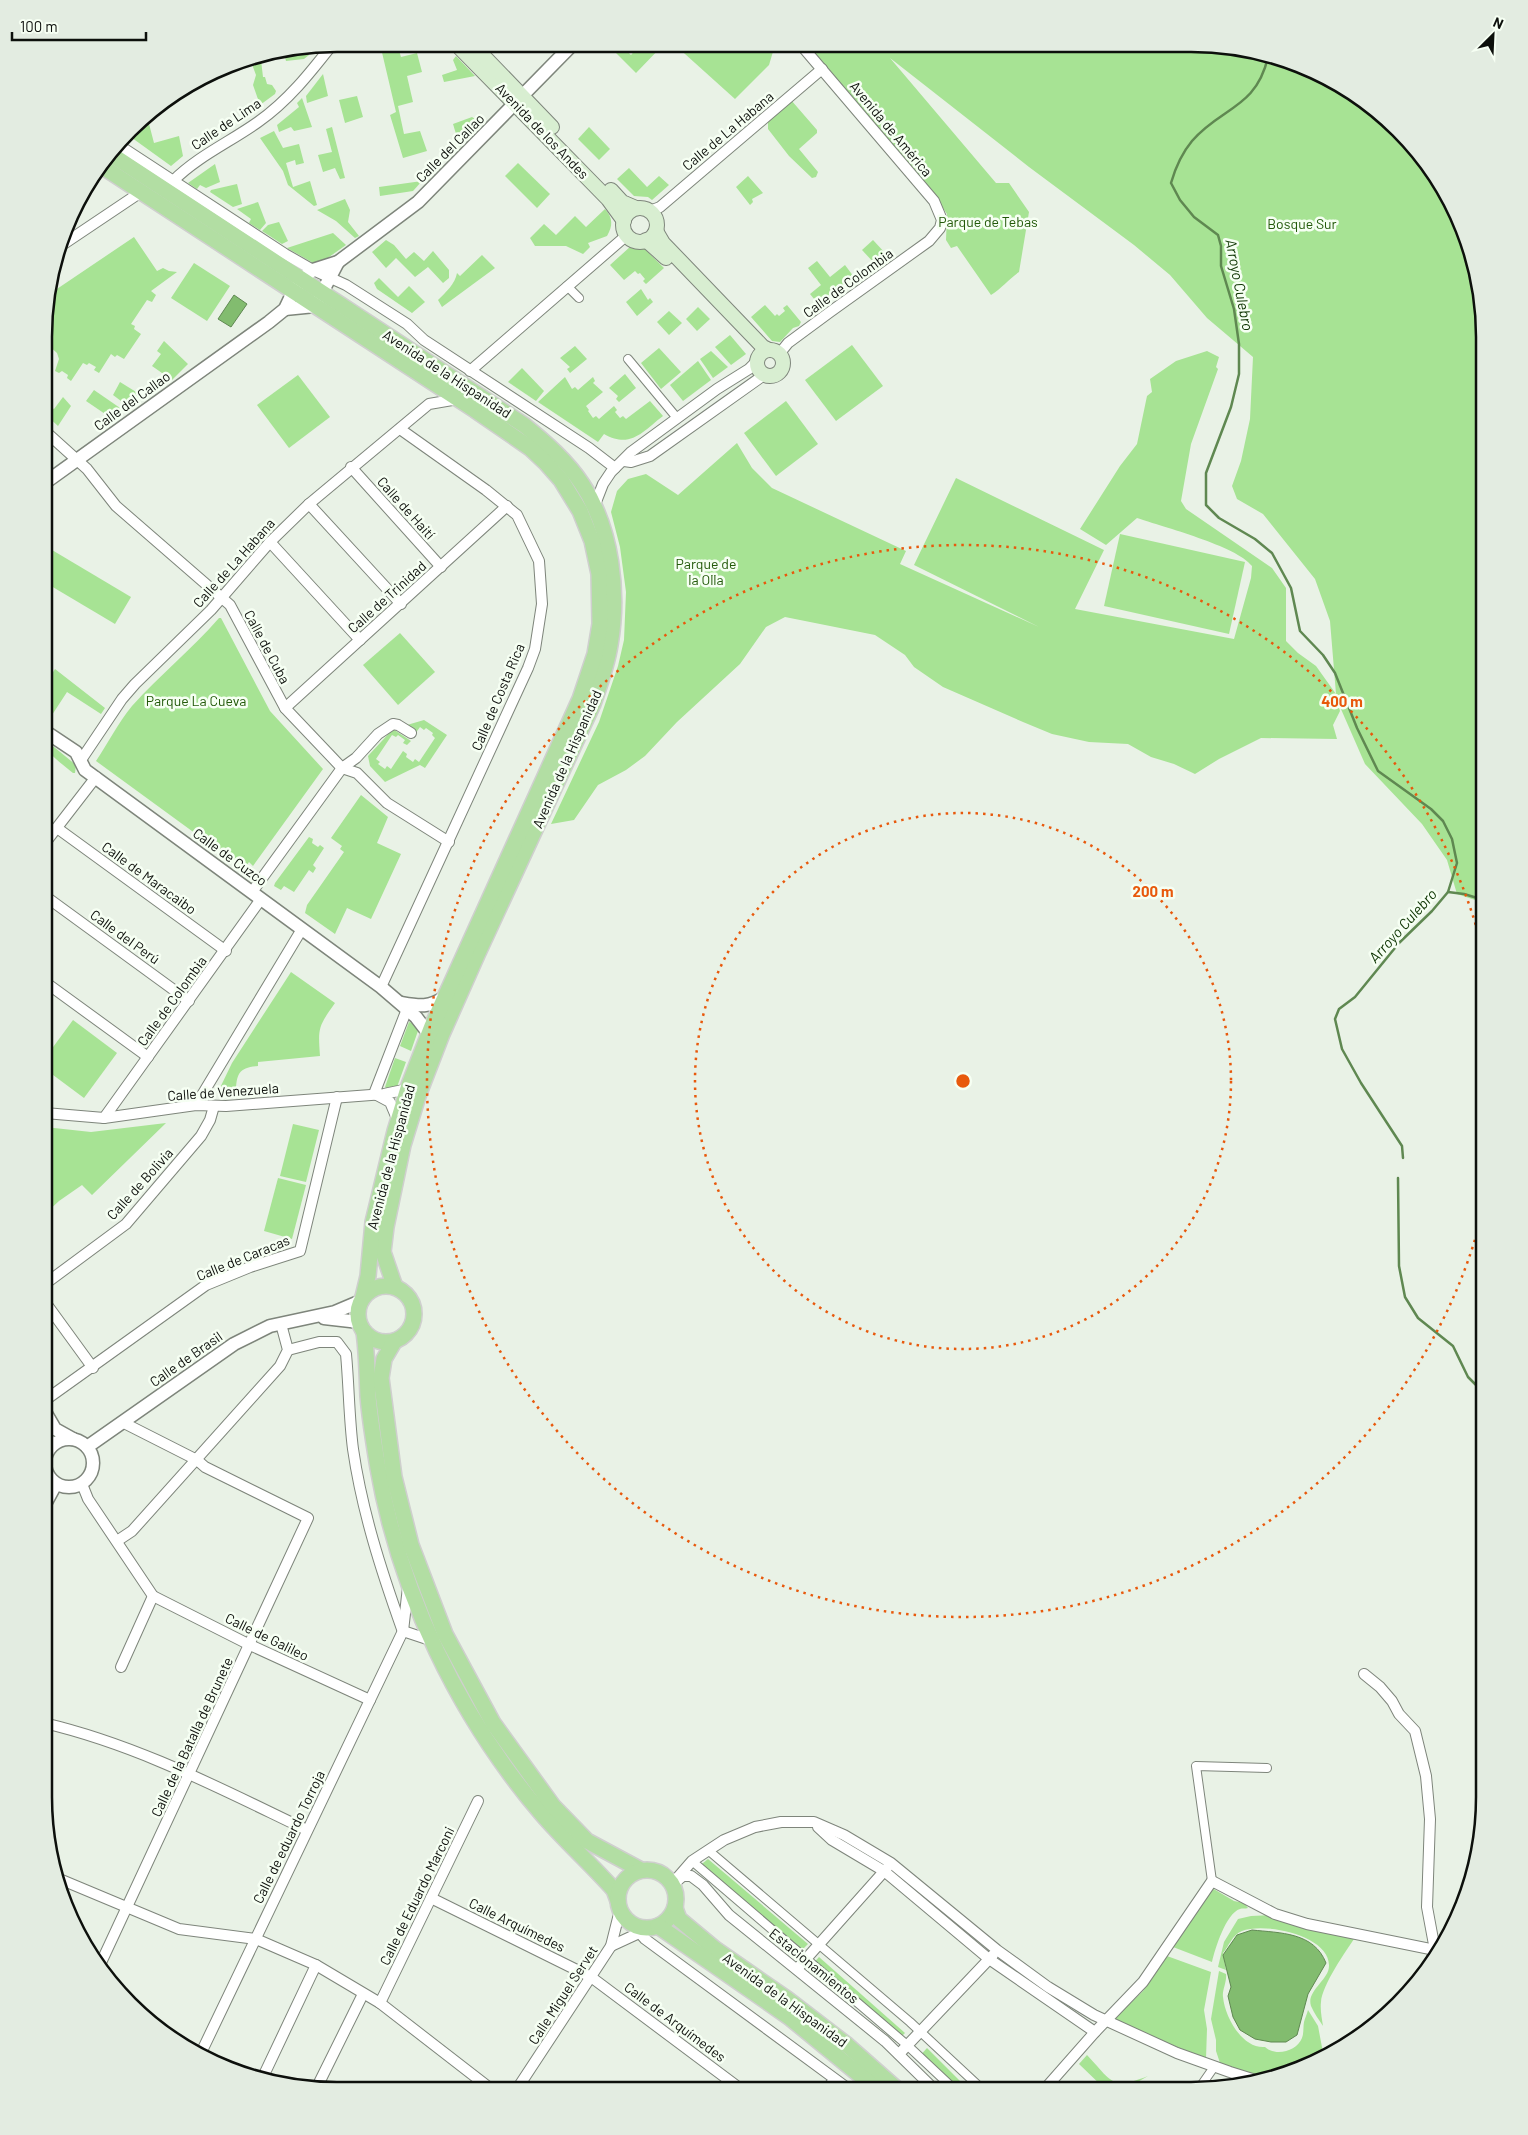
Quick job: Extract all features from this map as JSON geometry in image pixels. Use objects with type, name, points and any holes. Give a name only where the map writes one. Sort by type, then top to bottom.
[{"type":"main road","name":"Avenida de los Andes","points":[[465,52],[519,99],[622,202],[643,210]]},
{"type":"main road","name":"Avenida de los Andes","points":[[479,52],[608,200],[624,221]]},
{"type":"main road","name":"Avenida de la Hispanidad","points":[[116,158],[327,285],[524,425],[553,449],[583,485],[594,507],[607,542],[614,614],[610,646],[603,674],[593,704],[442,1034],[418,1096],[394,1184],[385,1236],[383,1252],[394,1287]]},
{"type":"main road","name":"Avenida de la Hispanidad","points":[[107,170],[427,378],[530,448],[561,480],[580,510],[592,541],[599,574],[600,606],[595,654],[580,699],[445,997],[409,1085],[373,1222],[368,1276],[362,1299]]},
{"type":"main road","points":[[643,210],[656,220],[651,235],[636,241],[627,235],[624,221],[631,211],[643,210]]},
{"type":"main road","points":[[651,235],[663,243],[763,347],[766,355]]},
{"type":"main road","points":[[766,355],[783,360],[782,369],[774,376],[764,374],[758,368],[766,355]]},
{"type":"main road","points":[[362,1327],[377,1341],[394,1342],[409,1332],[415,1315],[414,1306],[403,1291],[394,1287],[377,1287],[362,1299],[358,1311],[362,1327],[368,1397],[378,1466],[395,1543],[409,1584],[433,1641],[459,1695],[510,1773],[542,1814],[614,1890],[619,1905],[645,1930],[671,1915],[675,1908],[676,1896],[672,1884],[664,1875],[653,1870],[641,1870],[629,1876],[620,1887],[619,1905]]},
{"type":"main road","points":[[394,1342],[384,1359],[381,1378],[394,1477],[411,1545],[445,1634],[493,1723],[553,1806],[587,1841],[641,1870]]},
{"type":"main road","name":"Avenida de la Hispanidad","points":[[675,1908],[679,1919],[715,1949],[810,2016],[889,2082]]},
{"type":"main road","name":"Avenida de la Hispanidad","points":[[645,1930],[789,2017],[837,2054],[869,2082]]},
{"type":"street","name":"Calle del Callao","points":[[53,477],[285,309],[293,292],[308,274],[338,262],[418,202],[565,52]]},
{"type":"street","name":"Avenida de América","points":[[807,52],[934,201],[942,220],[934,237]]},
{"type":"street","name":"Calle de Lima","points":[[173,181],[205,155],[259,122],[302,84],[326,53]]},
{"type":"street","name":"Calle de La Habana","points":[[643,210],[660,207],[822,69]]},
{"type":"street","name":"Avenida de la Hispanidad","points":[[124,148],[308,274]]},
{"type":"street","points":[[70,239],[140,192]]},
{"type":"street","points":[[470,371],[627,235]]},
{"type":"street","name":"Calle de Colombia","points":[[594,507],[603,484],[615,468],[631,452],[766,355],[795,338],[934,237]]},
{"type":"street","name":"Calle del Callao","points":[[315,306],[338,262]]},
{"type":"street","points":[[273,279],[284,296],[285,309],[315,306]]},
{"type":"street","name":"Avenida de la Hispanidad","points":[[327,285],[346,285],[407,324],[424,340],[470,371],[590,448],[615,468]]},
{"type":"street","points":[[568,286],[579,298]]},
{"type":"street","points":[[628,359],[677,418]]},
{"type":"street","name":"Calle de Colombia","points":[[624,461],[631,462],[650,456],[764,374]]},
{"type":"street","points":[[427,378],[431,390],[429,404],[458,399]]},
{"type":"street","name":"Calle de La Habana","points":[[81,760],[131,689],[221,598],[270,542],[351,467],[429,404]]},
{"type":"street","name":"Calle de Costa Rica","points":[[381,987],[520,689],[536,641],[542,604],[539,561],[516,515],[507,506],[400,429]]},
{"type":"street","name":"Calle de Cuba","points":[[53,438],[77,459],[116,506],[230,605],[285,708],[342,768],[357,772],[388,803],[449,842]]},
{"type":"street","name":"Calle de Haití","points":[[351,467],[440,567]]},
{"type":"street","points":[[309,504],[401,604]]},
{"type":"street","name":"Calle de Trinidad","points":[[285,708],[507,506]]},
{"type":"street","points":[[270,542],[360,640]]},
{"type":"street","name":"Calle de Colombia","points":[[104,1118],[226,951],[257,895],[342,768],[356,758],[378,734],[393,724],[411,733]]},
{"type":"street","name":"Calle de Cuzco","points":[[53,737],[76,752],[85,770],[381,987],[416,1017],[429,1034]]},
{"type":"street","points":[[53,833],[96,777]]},
{"type":"street","name":"Calle de Maracaibo","points":[[57,828],[226,951]]},
{"type":"street","name":"Calle del Perú","points":[[53,902],[189,1001]]},
{"type":"street","points":[[196,1105],[302,929]]},
{"type":"street","points":[[53,988],[148,1057]]},
{"type":"street","points":[[404,1006],[434,1004],[445,997]]},
{"type":"street","name":"Avenida de la Hispanidad","points":[[374,1094],[404,1006]]},
{"type":"street","name":"Calle de Venezuela","points":[[53,1114],[104,1118],[196,1105],[214,1106],[398,1092],[409,1085]]},
{"type":"street","points":[[374,1094],[390,1102],[398,1121]]},
{"type":"street","name":"Calle de Caracas","points":[[53,1395],[206,1285],[250,1267],[300,1251],[337,1097]]},
{"type":"street","name":"Calle de Bolivia","points":[[53,1278],[126,1224],[201,1136],[210,1120],[214,1106]]},
{"type":"street","name":"Calle de Brasil","points":[[87,1446],[234,1344],[264,1329],[335,1312],[362,1299]]},
{"type":"street","points":[[53,1313],[93,1368]]},
{"type":"street","name":"Calle de Brasil","points":[[311,1317],[362,1327]]},
{"type":"street","points":[[117,1541],[132,1531],[280,1366],[288,1350],[281,1324]]},
{"type":"street","points":[[288,1350],[320,1342],[337,1342],[346,1354],[354,1449],[364,1506],[380,1565],[403,1631],[433,1641]]},
{"type":"street","points":[[122,1422],[197,1460]]},
{"type":"street","points":[[53,1426],[55,1429],[87,1446],[91,1452],[93,1466],[91,1473],[82,1484],[69,1488],[53,1482]]},
{"type":"street","points":[[53,1445],[65,1439],[73,1439]]},
{"type":"street","name":"Calle de la Batalla de Brunete","points":[[102,1959],[308,1518],[205,1467],[197,1460]]},
{"type":"street","name":"Calle de Galileo","points":[[82,1484],[88,1499],[153,1596],[250,1645],[370,1700]]},
{"type":"street","name":"Calle de eduardo Torroja","points":[[203,2049],[403,1631],[409,1584]]},
{"type":"street","points":[[121,1667],[153,1596]]},
{"type":"street","points":[[1364,1674],[1380,1687],[1392,1701],[1399,1714],[1415,1731],[1426,1776],[1430,1819],[1427,1907],[1434,1945]]},
{"type":"street","points":[[53,1726],[83,1732],[124,1747],[189,1774],[308,1830]]},
{"type":"street","points":[[1051,2082],[1155,1967],[1212,1881],[1196,1766],[1267,1768]]},
{"type":"street","name":"Calle de Eduardo Marconi","points":[[380,2003],[478,1801]]},
{"type":"street","points":[[672,1884],[692,1861],[724,1840],[755,1827],[781,1822],[814,1822],[844,1835],[1048,1987],[1094,2015],[1177,2052],[1247,2077]]},
{"type":"street","points":[[708,1850],[920,2031],[974,2082]]},
{"type":"street","points":[[692,1861],[907,2045],[946,2082]]},
{"type":"street","points":[[797,1969],[887,1867]]},
{"type":"street","points":[[887,1867],[989,1959],[1095,2032]]},
{"type":"street","name":"Estacionamientos","points":[[672,1884],[683,1876],[691,1876],[703,1885],[730,1915],[899,2054],[928,2082]]},
{"type":"street","points":[[1212,1881],[1275,1914],[1307,1924],[1432,1949]]},
{"type":"street","points":[[65,1882],[180,1929],[256,1939],[316,1965],[380,2003],[482,2082]]},
{"type":"street","name":"Calle Arquímedes","points":[[431,1898],[591,1977]]},
{"type":"street","name":"Calle Miguel Servet","points":[[522,2082],[611,1946],[619,1905]]},
{"type":"street","points":[[611,1946],[645,1930],[837,2082]]},
{"type":"street","points":[[899,2054],[997,1950]]},
{"type":"street","points":[[265,2073],[316,1965]]},
{"type":"street","name":"Calle de Arquímedes","points":[[591,1977],[731,2082]]},
{"type":"street","points":[[319,2082],[363,1994]]},
{"type":"street","points":[[1203,2082],[1214,2066]]},
{"type":"green space","points":[[382,52],[399,52],[401,57],[417,53],[422,72],[407,76],[413,102],[398,106],[404,134],[420,131],[427,151],[403,158],[390,115],[396,112]]},
{"type":"green space","points":[[615,52],[628,52],[631,55],[634,52],[656,52],[636,73]]},
{"type":"green space","points":[[683,52],[773,52],[769,65],[735,99]]},
{"type":"green space","points":[[811,52],[1191,52],[1246,58],[1265,62],[1300,74],[1349,100],[1379,123],[1417,164],[1428,179],[1454,228],[1466,263],[1475,318],[1476,900],[1457,894],[1447,860],[1422,824],[1365,764],[1337,700],[1340,711],[1333,725],[1337,739],[1261,738],[1219,759],[1195,774],[1174,764],[1151,757],[1128,744],[1089,742],[1052,734],[1023,722],[943,687],[914,667],[905,655],[875,635],[785,617],[766,627],[740,664],[677,722],[645,756],[626,770],[598,785],[574,820],[551,824],[599,722],[618,666],[624,640],[626,592],[620,547],[611,512],[617,491],[628,479],[646,474],[678,495],[737,443],[752,468],[772,488],[906,551],[900,564],[1039,627],[914,565],[956,478],[1104,550],[1075,609],[1234,639],[1251,578],[1252,566],[1244,559],[1216,544],[1137,518],[1106,545],[1080,529],[1120,466],[1137,444],[1147,396],[1152,392],[1150,379],[1176,361],[1207,351],[1219,357],[1216,367],[1218,369],[1191,444],[1181,501],[1186,509],[1272,568],[1286,588],[1286,641],[1298,653],[1316,666],[1336,694],[1330,621],[1315,579],[1263,514],[1237,499],[1232,486],[1241,461],[1250,419],[1253,357],[1207,318],[1170,275],[1134,245],[1029,167],[890,58],[996,183],[1009,183],[1029,212],[1019,272],[991,295],[957,246],[951,248],[946,240],[947,214]]},
{"type":"green space","points":[[309,55],[304,59],[286,61],[285,57]]},
{"type":"green space","points":[[456,56],[475,76],[444,82],[442,75],[457,70],[453,60]]},
{"type":"green space","points":[[261,63],[263,77],[265,77],[267,84],[272,85],[276,91],[275,94],[260,105],[253,85],[256,75],[253,66]]},
{"type":"green space","points":[[323,74],[328,96],[307,103],[306,96]]},
{"type":"green space","points":[[357,96],[363,117],[345,123],[339,100]]},
{"type":"green space","points":[[302,98],[312,127],[294,131],[291,127],[279,132],[277,125],[299,107],[297,103]]},
{"type":"green space","points":[[791,100],[817,130],[817,133],[799,149],[818,172],[816,177],[812,178],[789,156],[768,129],[768,120]]},
{"type":"green space","points":[[472,117],[481,123],[460,147],[453,124]]},
{"type":"green space","points":[[149,123],[154,143],[179,136],[183,156],[171,166],[133,139]]},
{"type":"green space","points":[[332,127],[345,178],[340,179],[335,168],[323,172],[318,155],[332,152],[326,129]]},
{"type":"green space","points":[[589,127],[610,149],[599,160],[578,139]]},
{"type":"green space","points":[[274,131],[283,148],[299,144],[304,163],[296,165],[295,160],[286,163],[293,187],[310,181],[317,205],[314,206],[288,185],[283,171],[260,138]]},
{"type":"green space","points":[[518,163],[550,194],[537,208],[505,176]]},
{"type":"green space","points":[[215,164],[220,182],[206,188],[200,185],[197,189],[188,183]]},
{"type":"green space","points":[[629,168],[647,187],[659,176],[669,185],[652,200],[648,197],[634,196],[617,179]]},
{"type":"green space","points":[[748,176],[763,193],[752,199],[753,202],[750,205],[736,187]]},
{"type":"green space","points":[[422,181],[413,191],[380,196],[379,187]]},
{"type":"green space","points":[[237,184],[242,204],[233,207],[210,192],[211,190]]},
{"type":"green space","points":[[345,199],[350,210],[348,222],[359,236],[355,238],[336,221],[317,210]]},
{"type":"green space","points":[[258,202],[266,223],[260,230],[249,223],[251,219],[237,209]]},
{"type":"green space","points":[[605,209],[611,219],[609,232],[607,236],[588,243],[590,247],[583,254],[566,246],[535,246],[530,238],[544,224],[556,235],[575,216],[586,227]]},
{"type":"green space","points":[[279,222],[288,241],[282,244],[262,231],[268,225]]},
{"type":"green space","points":[[333,233],[346,245],[322,262],[315,264],[287,248]]},
{"type":"green space","points":[[134,237],[157,271],[163,268],[177,272],[151,291],[156,295],[152,302],[147,300],[131,324],[141,334],[124,359],[111,354],[99,373],[94,370],[96,367],[89,363],[87,365],[83,363],[71,381],[67,378],[68,375],[62,371],[59,373],[55,371],[59,359],[53,349],[53,318],[57,289]]},
{"type":"green space","points":[[386,240],[394,245],[406,259],[414,252],[424,261],[433,251],[449,270],[449,278],[443,283],[428,267],[415,277],[396,258],[386,268],[372,252]]},
{"type":"green space","points":[[873,240],[886,254],[875,264],[862,250]]},
{"type":"green space","points":[[631,246],[645,249],[664,268],[646,284],[643,281],[645,279],[640,273],[638,274],[635,271],[624,280],[610,265]]},
{"type":"green space","points":[[482,255],[495,268],[442,307],[438,300],[452,284],[457,273],[460,276]]},
{"type":"green space","points":[[817,261],[830,277],[845,265],[854,277],[819,305],[810,294],[821,285],[808,268]]},
{"type":"green space","points":[[194,263],[230,286],[207,321],[171,298]]},
{"type":"green space","points":[[379,278],[398,297],[409,286],[425,302],[412,313],[377,289],[374,283]]},
{"type":"green space","points":[[641,289],[648,300],[650,298],[653,302],[637,316],[626,302]]},
{"type":"green space","points":[[765,305],[775,316],[777,314],[779,316],[785,311],[783,308],[787,305],[801,322],[799,326],[793,328],[780,342],[772,341],[751,317]]},
{"type":"green space","points":[[698,307],[710,319],[697,331],[686,319]]},
{"type":"green space","points":[[669,311],[682,323],[669,335],[657,322]]},
{"type":"green space","points":[[730,335],[746,354],[731,365],[715,347]]},
{"type":"green space","points":[[164,341],[188,364],[172,380],[152,366],[161,354],[157,351]]},
{"type":"green space","points":[[852,345],[883,386],[836,421],[805,380]]},
{"type":"green space","points":[[575,346],[587,359],[570,373],[567,369],[570,367],[560,358]]},
{"type":"green space","points":[[659,348],[681,372],[661,389],[641,363]]},
{"type":"green space","points":[[711,351],[728,367],[713,378],[700,359]]},
{"type":"green space","points":[[698,361],[711,380],[683,401],[670,385]]},
{"type":"green space","points":[[522,368],[544,391],[536,401],[508,382]]},
{"type":"green space","points":[[625,374],[636,388],[619,402],[616,399],[618,396],[609,388]]},
{"type":"green space","points":[[298,375],[330,417],[289,448],[257,405]]},
{"type":"green space","points":[[565,377],[572,389],[575,387],[578,390],[593,377],[595,381],[593,383],[603,392],[586,406],[593,418],[596,416],[599,419],[614,406],[617,410],[615,412],[620,418],[623,416],[626,419],[650,401],[663,416],[636,437],[622,440],[604,434],[598,442],[538,402]]},
{"type":"green space","points":[[120,382],[141,395],[129,407],[113,395]]},
{"type":"green space","points":[[94,390],[123,410],[111,418],[86,401]]},
{"type":"green space","points":[[63,397],[71,406],[58,426],[53,421],[54,409]]},
{"type":"green space","points":[[786,401],[818,444],[776,476],[744,433]]},
{"type":"green space","points":[[1120,534],[1245,562],[1229,634],[1104,606]]},
{"type":"green space","points":[[53,551],[131,597],[115,624],[53,587]]},
{"type":"green space","name":"Parque La Cueva","points":[[221,618],[270,711],[323,769],[253,866],[249,862],[244,869],[96,761],[132,706]]},
{"type":"green space","points":[[400,633],[435,672],[398,705],[363,665]]},
{"type":"green space","points":[[55,669],[105,708],[101,714],[67,692],[53,713],[53,672]]},
{"type":"green space","points":[[424,720],[447,735],[425,768],[420,765],[385,782],[370,766],[368,756],[393,729],[411,741],[407,745],[403,743],[405,740],[398,735],[396,737],[392,735],[376,759],[380,762],[378,764],[385,769],[387,766],[391,769],[403,751],[407,754],[406,757],[413,762],[415,759],[419,762],[435,738],[432,735],[433,733],[426,728],[424,730],[420,727],[415,734],[407,725]]},
{"type":"green space","points":[[53,746],[76,765],[75,773],[53,756]]},
{"type":"green space","points":[[361,795],[388,817],[377,843],[401,854],[371,919],[347,908],[335,934],[305,913],[307,905],[344,852],[340,849],[342,846],[331,838]]},
{"type":"green space","points":[[309,837],[313,839],[312,843],[324,848],[313,865],[316,868],[313,873],[309,870],[294,892],[284,886],[281,890],[274,886],[275,883]]},
{"type":"green space","points":[[291,972],[335,1003],[320,1028],[320,1056],[258,1062],[258,1066],[247,1068],[240,1073],[236,1093],[217,1094],[232,1063]]},
{"type":"green space","points":[[73,1020],[117,1053],[84,1098],[53,1075],[53,1047]]},
{"type":"green space","points":[[409,1022],[420,1025],[411,1051],[400,1046]]},
{"type":"green space","points":[[395,1058],[406,1062],[397,1087],[388,1090],[385,1087]]},
{"type":"green space","points":[[166,1123],[92,1195],[82,1185],[53,1207],[53,1128],[91,1132]]},
{"type":"green space","points":[[293,1124],[319,1130],[306,1182],[280,1176]]},
{"type":"green space","points":[[278,1178],[306,1185],[292,1239],[264,1231]]},
{"type":"green space","points":[[708,1859],[808,1944],[798,1954],[698,1867]]},
{"type":"green space","points":[[1212,1888],[1234,1901],[1244,1903],[1248,1908],[1240,1909],[1230,1917],[1222,1932],[1212,1962],[1173,1947]]},
{"type":"green space","points":[[1273,1915],[1356,1936],[1335,1968],[1322,1995],[1323,2026],[1312,2009],[1310,2001],[1314,1990],[1325,1976],[1329,1966],[1326,1955],[1319,1946],[1308,1939],[1294,1933],[1265,1928],[1242,1931],[1233,1938],[1223,1953],[1226,1970],[1218,1967],[1224,1942],[1238,1919],[1251,1916]]},
{"type":"green space","points":[[1167,1956],[1211,1972],[1204,2010],[1207,2029],[1206,2059],[1113,2020],[1143,1991]]},
{"type":"green space","points":[[819,1957],[905,2033],[896,2042],[811,1966]]},
{"type":"green space","points":[[1219,1971],[1226,1974],[1223,1994],[1227,2014],[1236,2031],[1249,2043],[1275,2052],[1291,2049],[1302,2038],[1308,2010],[1318,2026],[1322,2050],[1300,2061],[1254,2075],[1221,2066],[1216,2051],[1216,2040],[1211,2019]]},
{"type":"green space","points":[[927,2048],[961,2082],[941,2082],[918,2058]]},
{"type":"green space","points":[[1087,2055],[1107,2077],[1116,2082],[1098,2082],[1079,2064]]},
{"type":"green space","points":[[1148,2076],[1138,2082],[1129,2082],[1135,2080]]},
{"type":"shaded area","points":[[234,295],[247,304],[231,327],[218,319]]},
{"type":"shaded area","points":[[1252,1930],[1285,1934],[1305,1940],[1321,1953],[1326,1963],[1308,1994],[1297,2035],[1286,2042],[1255,2039],[1240,2030],[1233,2017],[1228,1996],[1231,1987],[1223,1955],[1237,1935]]},
{"type":"waterway","name":"Arroyo Culebro","points":[[1266,62],[1255,87],[1246,97],[1203,130],[1188,146],[1179,161],[1171,183],[1180,200],[1194,217],[1218,235],[1221,246],[1221,266],[1234,309],[1239,344],[1239,374],[1231,407],[1206,473],[1206,505],[1219,518],[1255,539],[1272,553],[1291,588],[1300,631],[1323,655],[1335,673],[1357,728],[1378,771],[1431,809],[1443,821],[1452,839],[1457,863],[1448,892],[1432,911],[1399,943],[1355,997],[1339,1009],[1335,1019],[1342,1049],[1361,1083],[1402,1146],[1403,1158]]},
{"type":"waterway","points":[[1448,892],[1476,898]]},
{"type":"waterway","name":"Arroyo Culebro","points":[[1398,1178],[1399,1266],[1405,1297],[1418,1318],[1453,1346],[1468,1377],[1476,1385]]},
{"type":"park label","name":"Parque de Tebas","points":[[988,222]]},
{"type":"park label","name":"Bosque Sur","points":[[1302,224]]},
{"type":"park label","name":"Parque de la Olla","points":[[706,572]]}]
